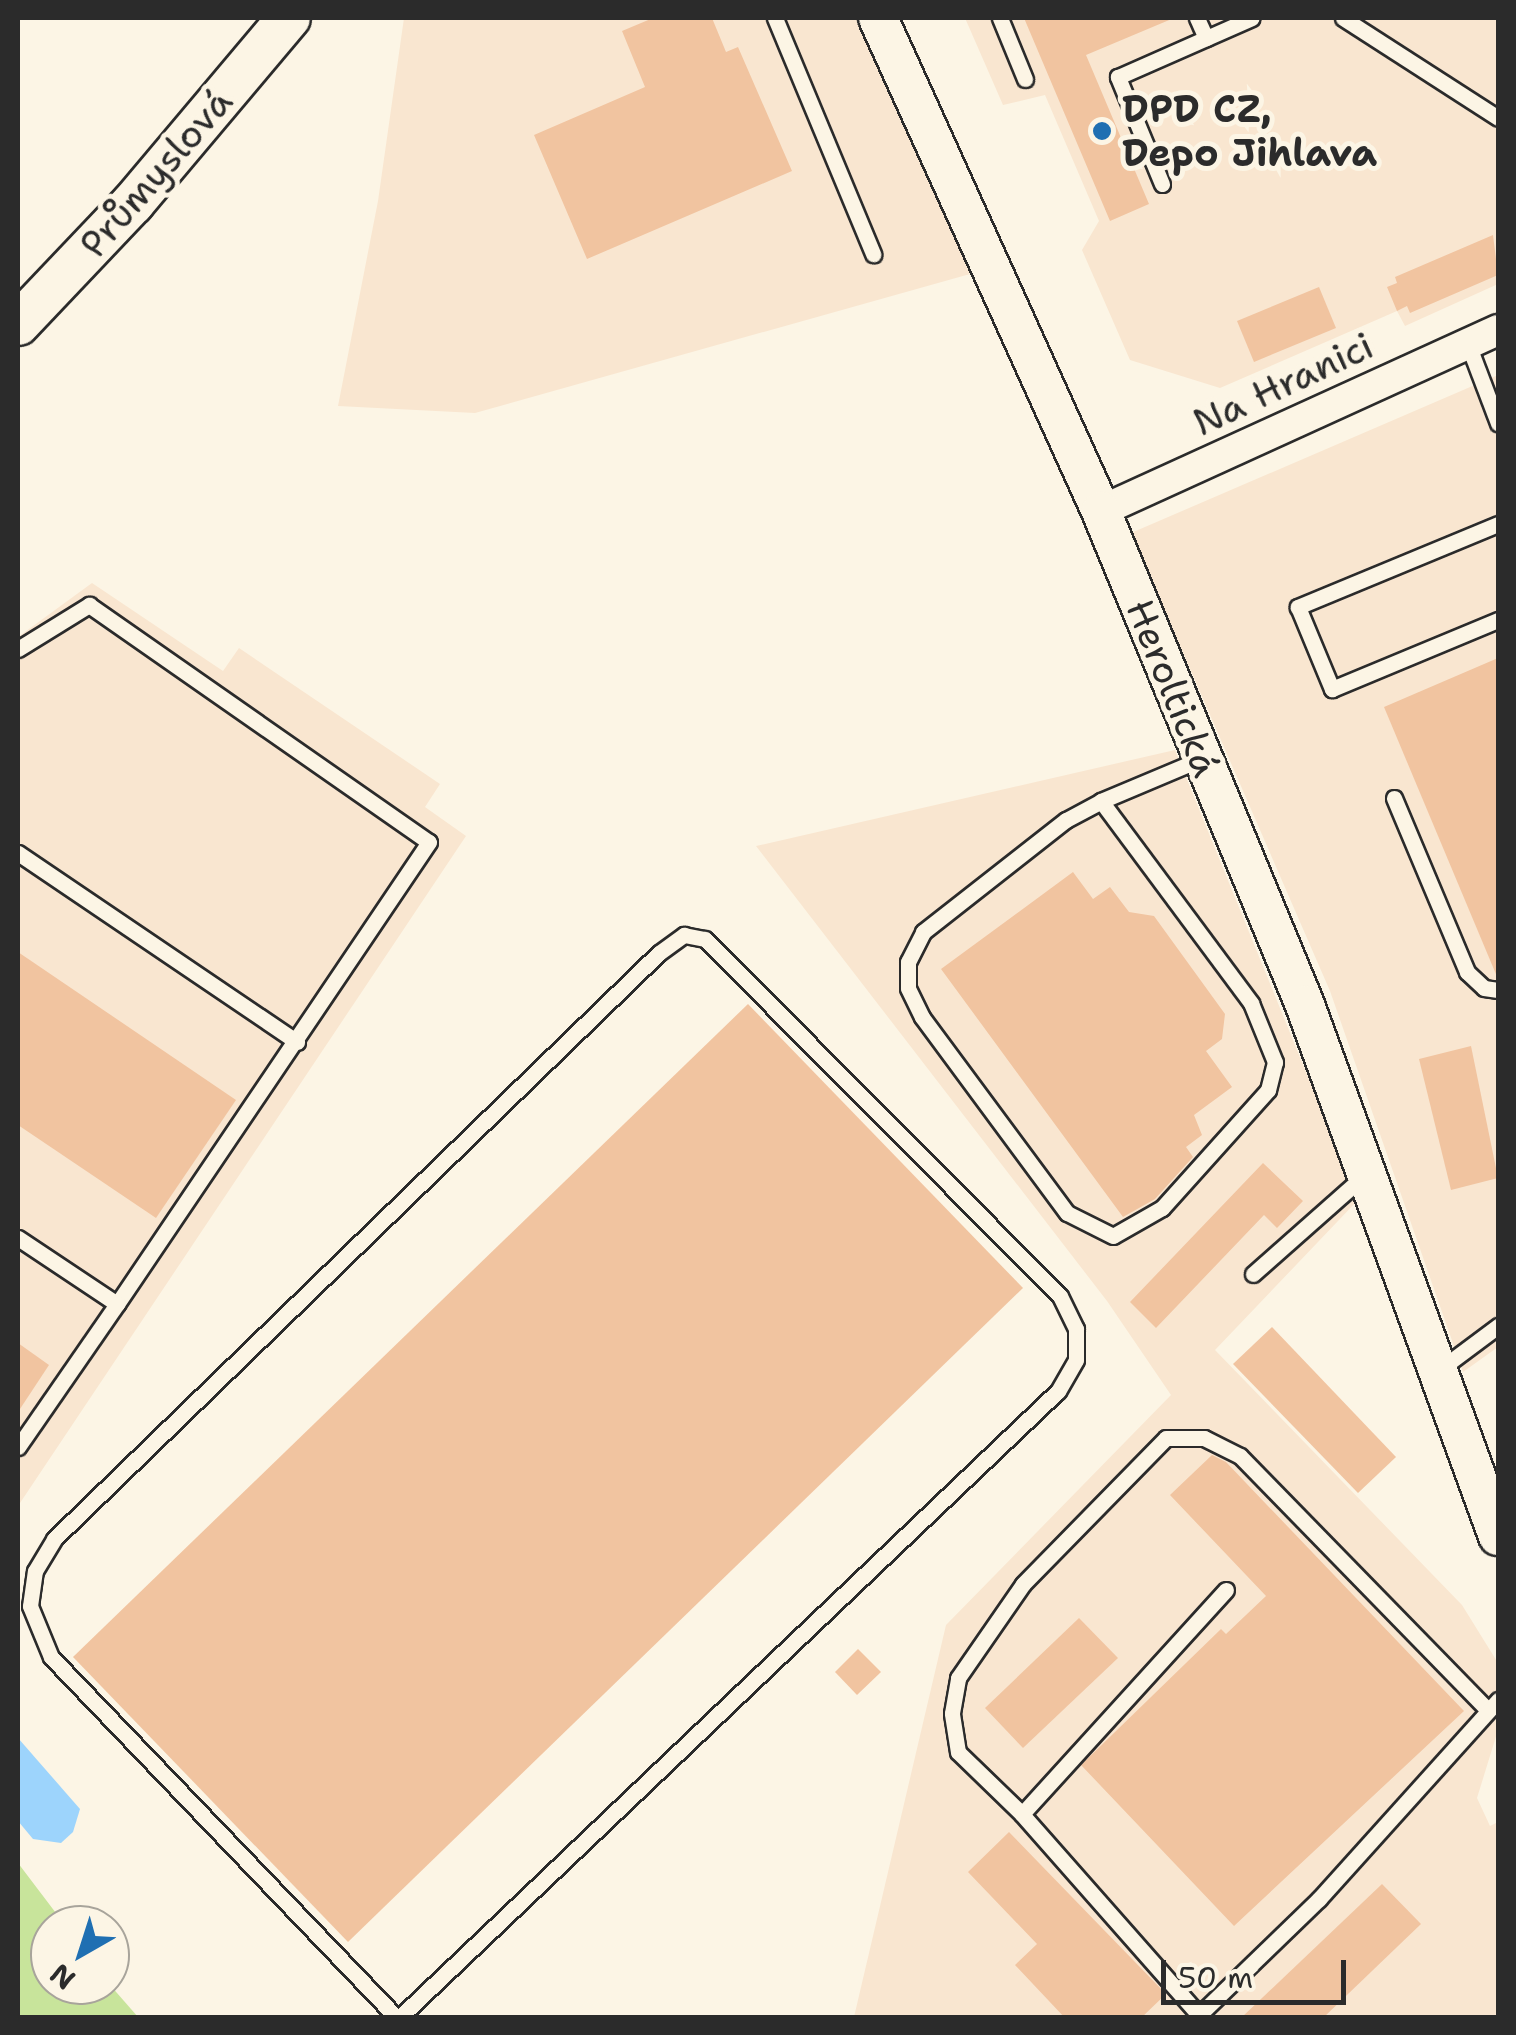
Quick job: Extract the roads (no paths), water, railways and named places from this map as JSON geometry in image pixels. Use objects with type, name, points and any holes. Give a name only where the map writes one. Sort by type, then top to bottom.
[{"type":"main road","name":"Průmyslová","points":[[18,324],[133,203],[289,18]]},
{"type":"street","name":"Heroltická","points":[[878,18],[1100,511],[1367,1172],[1498,1536]]},
{"type":"street","name":"Na Hranici","points":[[1100,511],[1498,330]]},
{"type":"lane","points":[[775,18],[872,254]]},
{"type":"lane","points":[[1000,18],[1025,79]]},
{"type":"lane","points":[[1197,18],[1206,38]]},
{"type":"lane","points":[[1162,184],[1118,78],[1252,18]]},
{"type":"lane","points":[[1344,18],[1498,118]]},
{"type":"lane","points":[[1468,344],[1498,423]]},
{"type":"lane","points":[[1498,524],[1298,607],[1332,690],[1498,620]]},
{"type":"lane","points":[[18,648],[89,605],[424,832],[425,856],[18,1446]]},
{"type":"lane","points":[[1101,801],[1251,1002],[1275,1062],[1268,1090],[1162,1208],[1113,1236],[1085,1228],[1068,1213],[922,1017],[908,975],[923,932],[1066,820],[1101,801],[1201,759]]},
{"type":"lane","points":[[1394,798],[1467,972],[1484,988],[1498,990]]},
{"type":"lane","points":[[18,854],[297,1042]]},
{"type":"lane","points":[[684,934],[705,939],[1060,1296],[1076,1329],[1076,1360],[1058,1390],[398,2018],[50,1656],[30,1606],[35,1570],[54,1540],[659,953],[684,934]]},
{"type":"lane","points":[[1253,1274],[1367,1172]]},
{"type":"lane","points":[[18,1238],[117,1304]]},
{"type":"lane","points":[[1438,1370],[1498,1326]]},
{"type":"lane","points":[[1166,1438],[1204,1438],[1240,1456],[1493,1705],[1319,1899],[1198,2016],[1022,1814],[958,1752],[952,1713],[958,1678],[1023,1584],[1166,1438]]},
{"type":"lane","points":[[1022,1814],[1226,1590]]},
{"type":"water","points":[[18,1738],[80,1809],[73,1832],[61,1843],[33,1839],[18,1821]]},
{"type":"place","name":"DPD CZ, Depo Jihlava","points":[[1102,131]]}]
